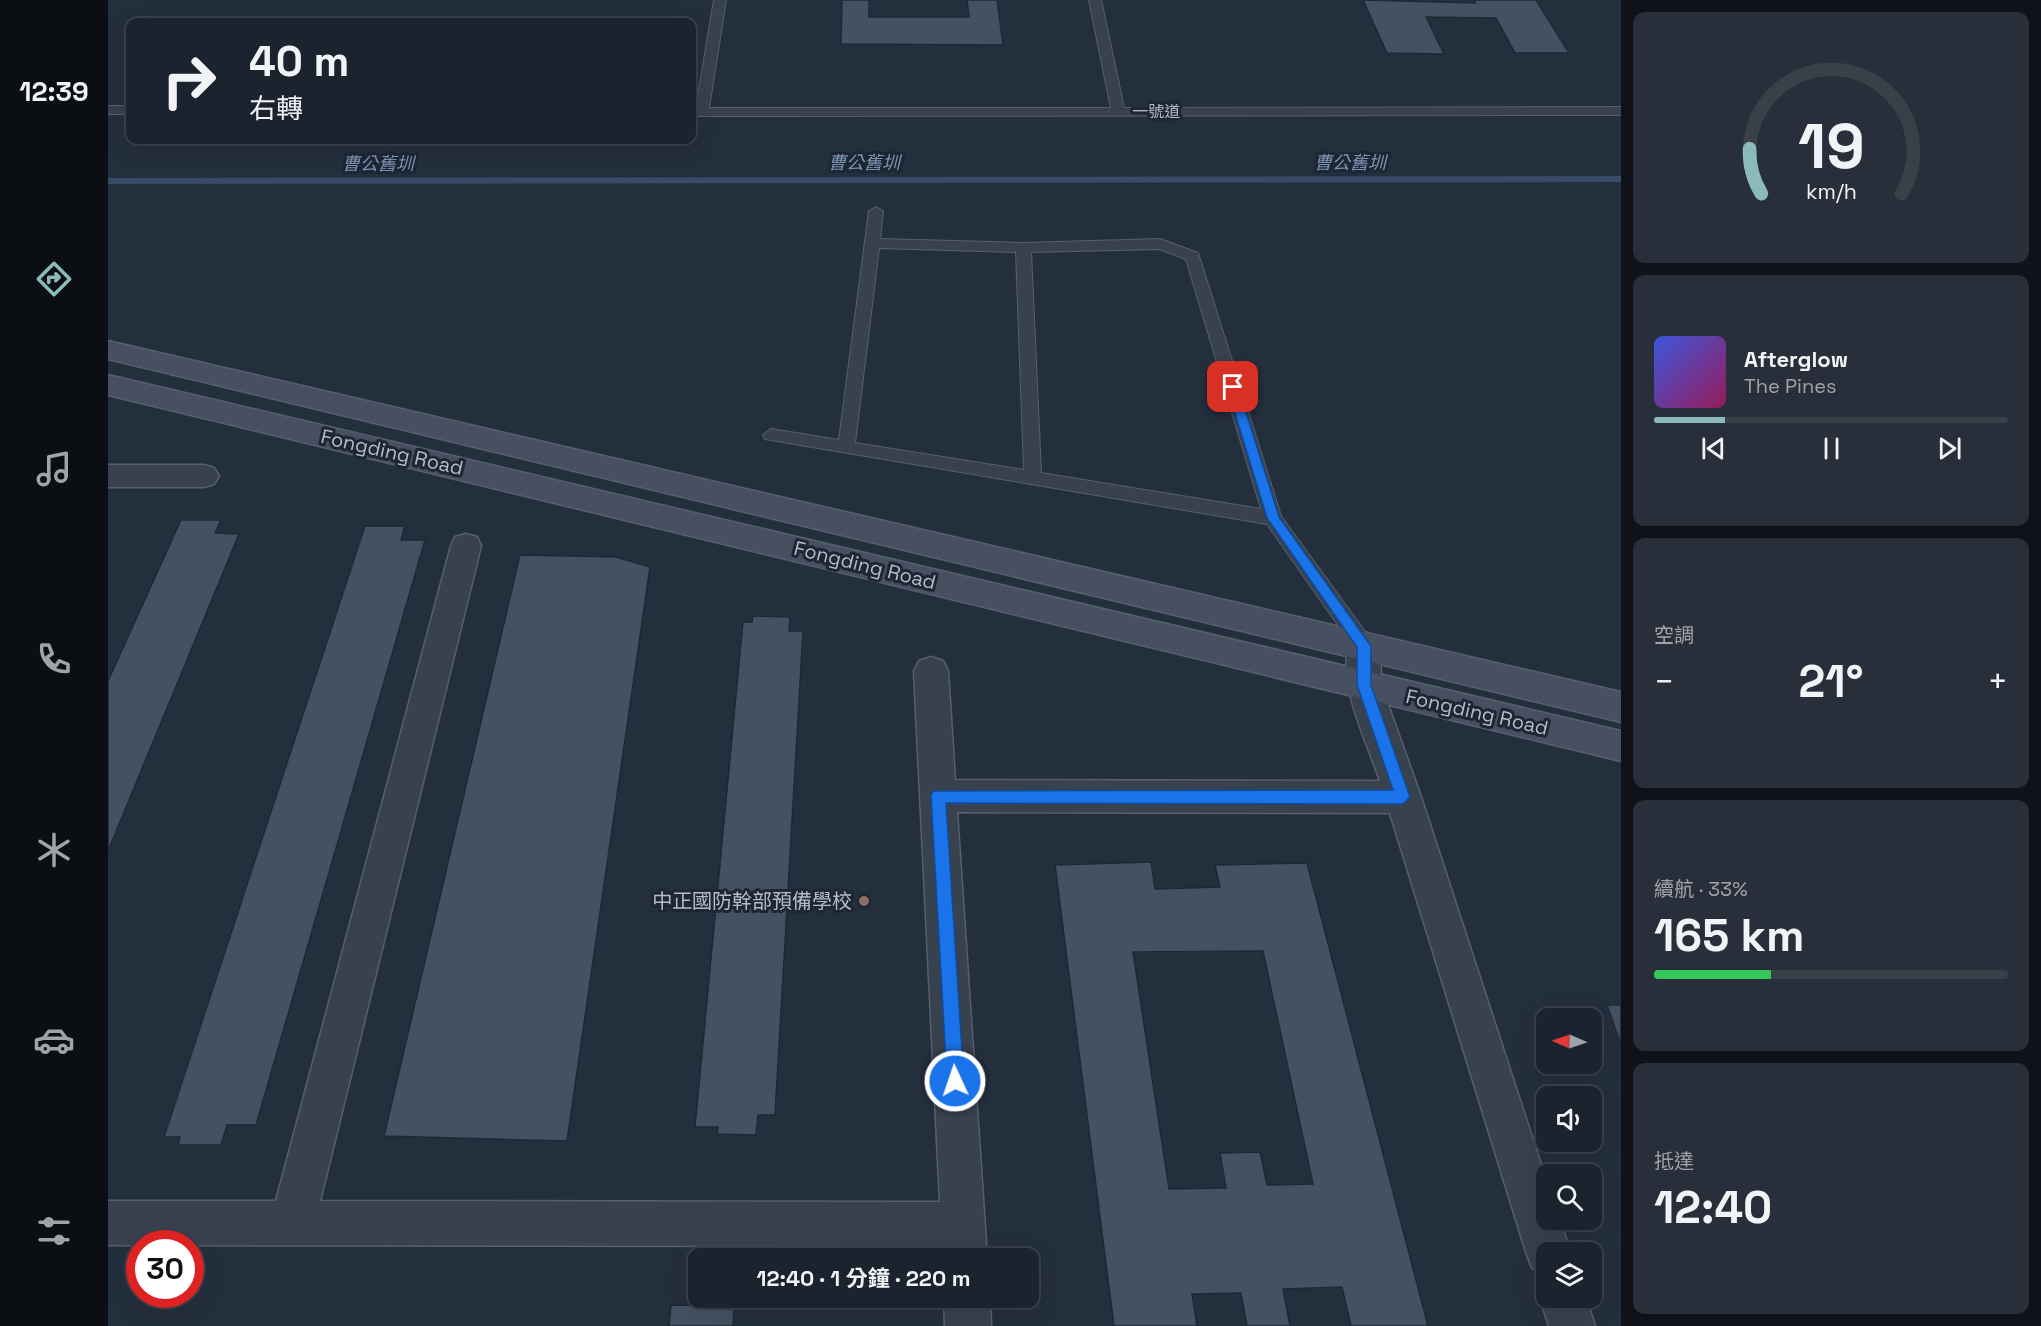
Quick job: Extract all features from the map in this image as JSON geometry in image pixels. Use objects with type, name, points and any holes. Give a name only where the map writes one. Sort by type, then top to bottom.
[{"type":"main road","name":"Fongding Road","points":[[108,350],[1621,707]]},
{"type":"main road","name":"Fongding Road","points":[[108,385],[1621,746]]},
{"type":"street","points":[[108,476],[204,476]]},
{"type":"street","points":[[292,1224],[466,546]]},
{"type":"street","points":[[1364,646],[1364,685],[1403,797],[1545,1242]]},
{"type":"street","points":[[108,1223],[292,1224],[964,1241],[932,671]]},
{"type":"street","points":[[939,796],[1403,797]]},
{"type":"street","points":[[968,1308],[969,1326]]},
{"type":"street","points":[[1566,1308],[1572,1326]]},
{"type":"lane","points":[[697,112],[720,0]]},
{"type":"lane","points":[[1095,0],[1118,111]]},
{"type":"lane","points":[[108,110],[126,110]]},
{"type":"lane","name":"一號道","points":[[697,112],[1621,111]]},
{"type":"lane","points":[[846,448],[876,211]]},
{"type":"lane","points":[[872,243],[1023,248],[1160,244],[1192,256],[1273,518],[1364,646]]},
{"type":"lane","points":[[1023,248],[1033,479]]},
{"type":"lane","points":[[771,435],[1273,518]]},
{"type":"building","points":[[842,0],[869,0],[869,17],[969,17],[967,0],[997,0],[1003,45],[841,44]]},
{"type":"building","points":[[1363,0],[1475,3],[1474,0],[1536,0],[1569,53],[1515,53],[1496,18],[1426,17],[1444,54],[1387,53]]},
{"type":"building","points":[[181,520],[221,520],[215,533],[239,534],[108,851],[108,681]]},
{"type":"building","points":[[365,526],[405,526],[401,540],[425,540],[256,1125],[227,1125],[221,1145],[178,1145],[180,1137],[164,1137]]},
{"type":"building","points":[[520,555],[616,557],[650,567],[567,1141],[384,1136]]},
{"type":"building","points":[[753,616],[790,617],[789,631],[803,631],[775,1115],[758,1115],[756,1135],[717,1134],[718,1127],[695,1127],[743,622],[752,622]]},
{"type":"building","points":[[1151,862],[1155,889],[1220,887],[1215,865],[1307,863],[1428,1326],[1351,1326],[1342,1287],[1283,1289],[1290,1326],[1247,1326],[1241,1293],[1192,1294],[1197,1326],[1114,1326],[1055,865]],"holes":[[[1263,951],[1313,1184],[1267,1185],[1260,1152],[1220,1153],[1226,1188],[1169,1189],[1133,952]]]},
{"type":"building","points":[[1607,1005],[1621,1005],[1621,1045]]},
{"type":"building","points":[[671,1305],[688,1305],[688,1308],[734,1308],[733,1326],[669,1326]]},
{"type":"waterway","name":"曹公舊圳","points":[[108,181],[1621,179]]},
{"type":"place","name":"中正國防幹部預備學校","points":[[864,901]]},
{"type":"route","points":[[955,1081],[939,796],[1403,797],[1364,685],[1364,646],[1273,518],[1233,387]]}]
